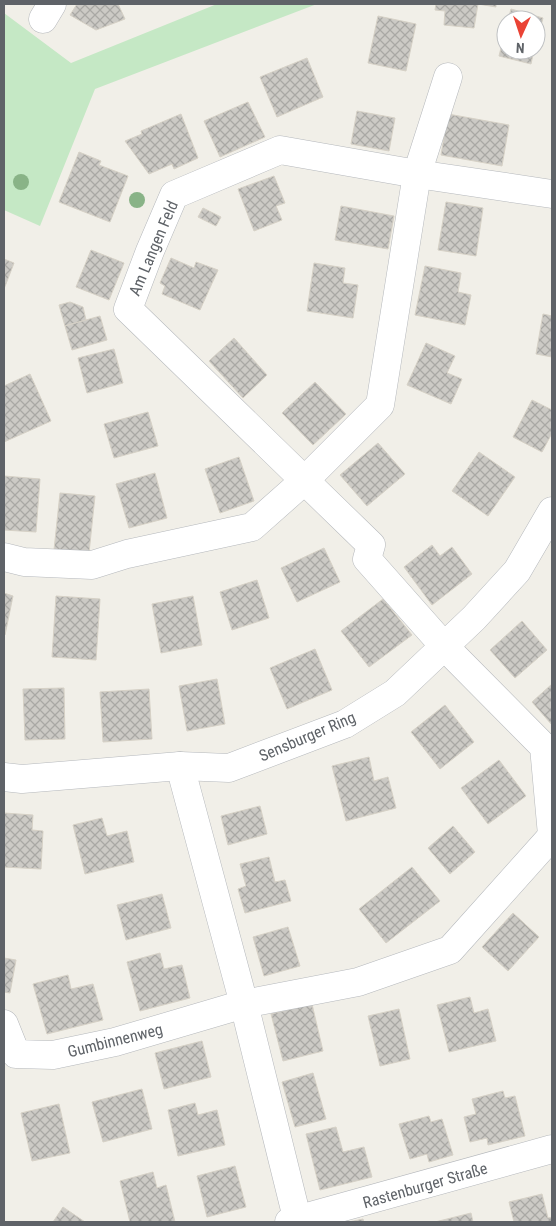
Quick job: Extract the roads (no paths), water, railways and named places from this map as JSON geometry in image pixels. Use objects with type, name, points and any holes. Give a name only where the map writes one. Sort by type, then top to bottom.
[{"type":"street","points":[[4,557],[24,562],[92,565],[127,554],[252,527],[305,480],[380,405],[417,174],[448,77]]},
{"type":"street","name":"Am Langen Feld","points":[[444,646],[367,559],[371,545],[128,309],[174,195],[280,150],[417,174],[552,194]]},
{"type":"street","name":"Sensburger Ring","points":[[4,777],[22,779],[180,766],[229,768],[345,724],[395,693],[474,618],[517,571],[552,510]]},
{"type":"street","points":[[244,1004],[358,982],[450,950],[552,835],[544,747],[444,646]]},
{"type":"street","points":[[180,766],[244,1004],[295,1221]]},
{"type":"street","name":"Gumbinnenweg","points":[[4,1024],[16,1054],[53,1055],[115,1042],[244,1004]]},
{"type":"street","name":"Rastenburger Straße","points":[[295,1221],[552,1149]]}]
